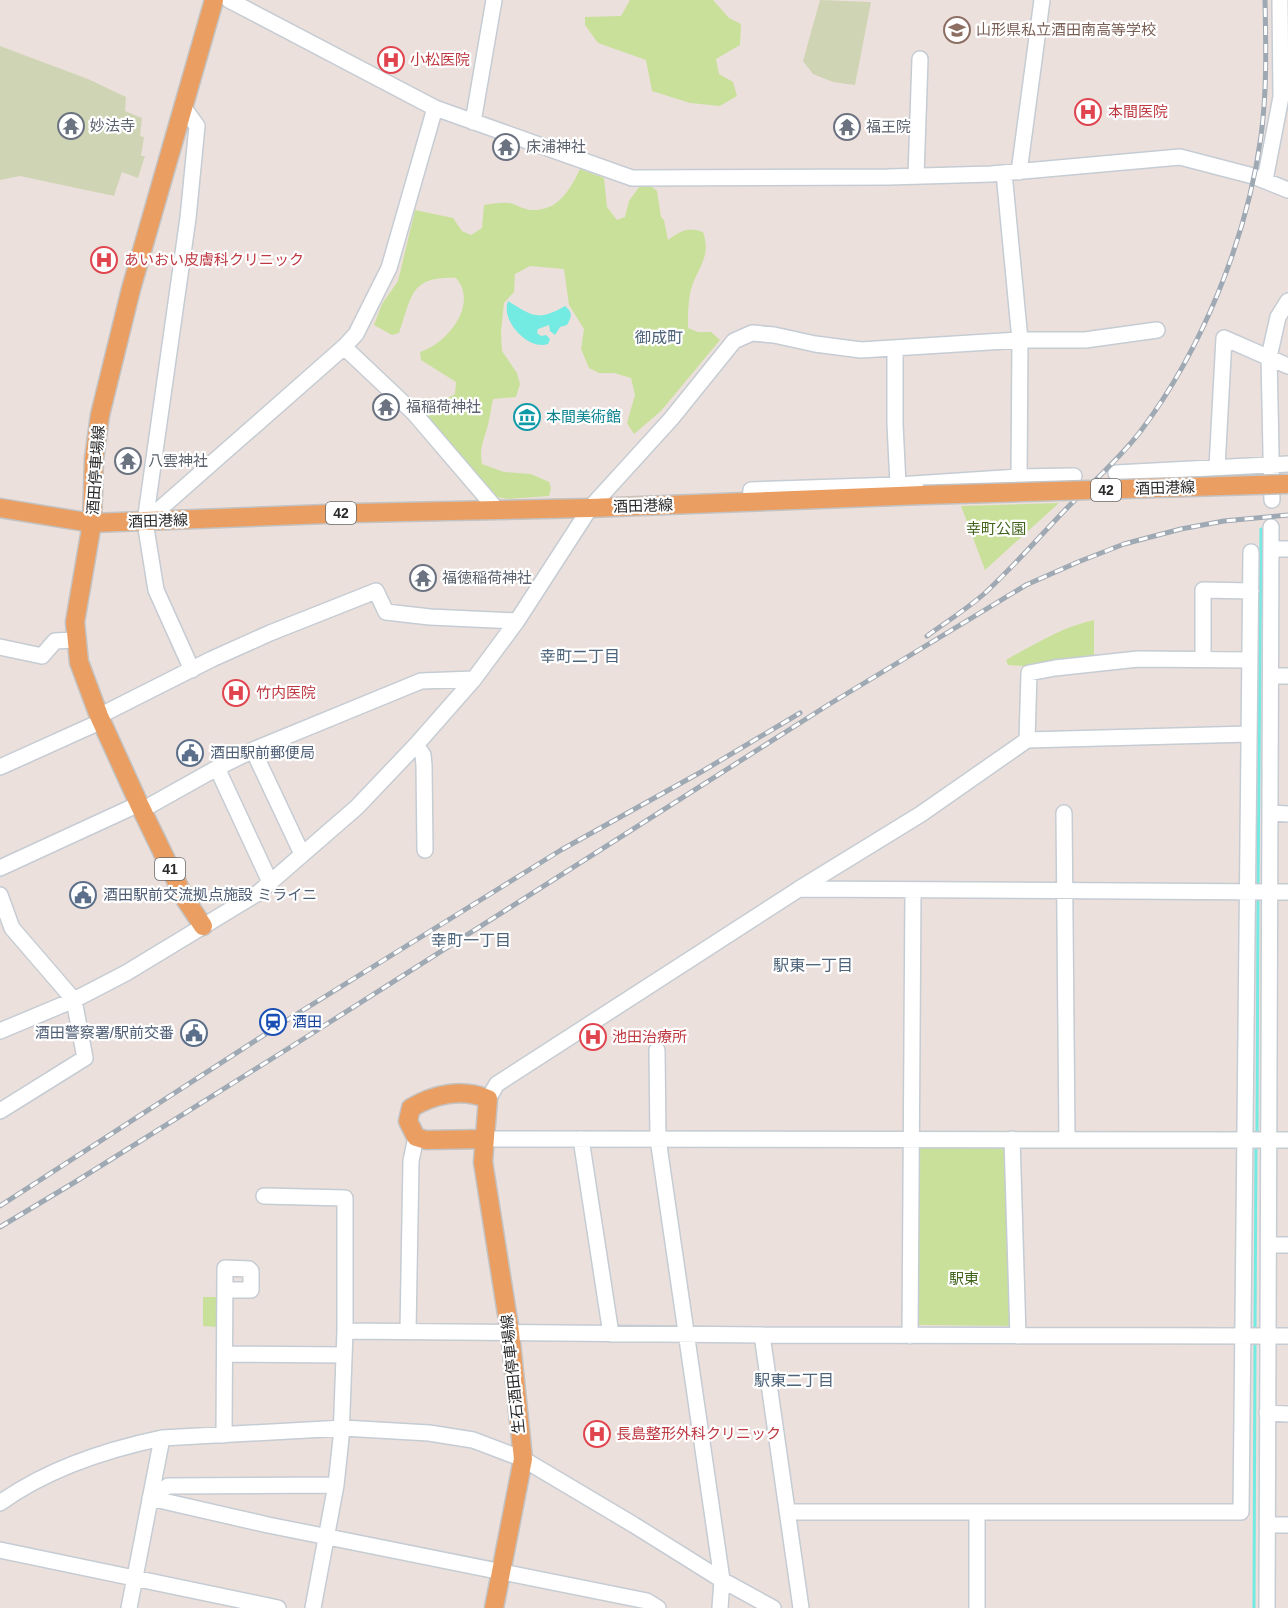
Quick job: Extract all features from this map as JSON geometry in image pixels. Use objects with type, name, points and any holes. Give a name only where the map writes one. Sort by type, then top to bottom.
[{"type":"main road","name":"酒田停車場線","points":[[203,926],[187,903],[140,807],[101,718],[79,662],[75,622],[93,523],[94,459],[100,415],[131,289],[214,0]]},
{"type":"main road","name":"酒田港線","points":[[0,508],[93,523],[1288,484]]},
{"type":"main road","points":[[485,1139],[426,1140],[416,1137],[408,1121],[411,1108],[428,1099],[446,1094],[477,1094],[488,1099]]},
{"type":"main road","name":"生石酒田停車場線","points":[[488,1099],[483,1161],[510,1333],[523,1459],[494,1608]]},
{"type":"street","points":[[229,0],[435,108],[632,177],[916,176],[1012,172],[1180,157],[1265,180],[1288,190]]},
{"type":"street","points":[[473,122],[494,0]]},
{"type":"street","points":[[1019,477],[1020,340],[1012,172],[1042,0]]},
{"type":"street","points":[[1265,180],[1281,97],[1280,0],[1288,1]]},
{"type":"street","points":[[916,176],[920,59]]},
{"type":"street","points":[[184,108],[197,126],[196,137],[188,218],[145,522],[156,590],[192,670]]},
{"type":"street","points":[[145,522],[356,334],[389,268],[435,108]]},
{"type":"street","points":[[1272,500],[1269,357],[1278,317],[1288,301]]},
{"type":"street","points":[[0,1031],[74,1000],[126,973],[258,893],[357,807],[474,679],[517,621],[590,508],[671,419],[734,341],[752,333],[861,351],[1020,340],[1085,340],[1157,330]]},
{"type":"street","points":[[1217,467],[1224,338],[1288,366]]},
{"type":"street","points":[[344,347],[414,413],[497,510]]},
{"type":"street","points":[[895,348],[898,485]]},
{"type":"street","points":[[1116,473],[1288,464]]},
{"type":"street","points":[[750,502],[751,490],[1074,476]]},
{"type":"street","points":[[1267,1608],[1271,527]]},
{"type":"street","points":[[1271,549],[1288,549]]},
{"type":"street","points":[[788,1512],[1241,1512],[1251,552]]},
{"type":"street","points":[[1203,660],[1203,590],[1251,591]]},
{"type":"street","points":[[0,767],[270,633],[376,591],[386,612],[430,617],[517,621]]},
{"type":"street","points":[[1251,620],[1271,621]]},
{"type":"street","points":[[0,647],[42,656],[55,641],[75,640]]},
{"type":"street","points":[[1027,740],[1029,673],[1138,659],[1250,660]]},
{"type":"street","points":[[1271,676],[1288,676]]},
{"type":"street","points":[[0,868],[140,807],[253,750],[421,681],[474,679]]},
{"type":"street","points":[[488,1099],[496,1084],[799,889],[921,814],[1027,740],[1249,734]]},
{"type":"street","points":[[416,745],[423,755],[424,765],[425,850]]},
{"type":"street","points":[[253,750],[302,854]]},
{"type":"street","points":[[217,768],[270,882]]},
{"type":"street","points":[[1064,813],[1067,1139]]},
{"type":"street","points":[[1270,813],[1288,814]]},
{"type":"street","points":[[799,889],[1288,892]]},
{"type":"street","points":[[910,1336],[913,890]]},
{"type":"street","points":[[0,896],[6,930],[74,1000],[85,1058],[0,1111]]},
{"type":"street","points":[[657,1050],[658,1139],[722,1580],[720,1608]]},
{"type":"street","points":[[408,1331],[411,1161],[416,1137]]},
{"type":"street","points":[[485,1139],[1288,1140]]},
{"type":"street","points":[[581,1139],[611,1334]]},
{"type":"street","points":[[1011,1139],[1018,1336]]},
{"type":"street","points":[[264,1196],[345,1198],[343,1428],[336,1485],[313,1608]]},
{"type":"street","points":[[1268,1245],[1288,1245]]},
{"type":"street","points":[[224,1435],[225,1294]]},
{"type":"street","points":[[345,1331],[686,1335],[1288,1336]]},
{"type":"street","points":[[762,1335],[801,1608]]},
{"type":"street","points":[[225,1354],[344,1355]]},
{"type":"street","points":[[1267,1413],[1288,1414]]},
{"type":"street","points":[[0,1503],[24,1486],[68,1466],[138,1443],[162,1438],[343,1428],[429,1432],[473,1440],[523,1459],[722,1580],[773,1608]]},
{"type":"street","points":[[129,1608],[162,1438]]},
{"type":"street","points":[[150,1498],[168,1486],[336,1485]]},
{"type":"street","points":[[150,1498],[264,1524],[647,1601],[658,1608]]},
{"type":"street","points":[[977,1512],[977,1608]]},
{"type":"street","points":[[1267,1525],[1288,1525]]},
{"type":"street","points":[[0,1550],[278,1608]]},
{"type":"green space","points":[[630,0],[713,0],[729,18],[741,24],[740,45],[716,59],[719,74],[733,82],[737,96],[720,106],[690,103],[652,91],[646,60],[598,43],[585,25],[585,17],[621,16]]},
{"type":"green space","points":[[820,0],[871,2],[855,85],[833,82],[813,74],[803,61]]},
{"type":"green space","name":"妙法寺","points":[[0,46],[88,79],[126,97],[125,111],[142,118],[140,136],[144,137],[141,156],[145,156],[138,178],[122,172],[114,196],[20,176],[0,180]]},
{"type":"green space","points":[[580,169],[604,178],[607,207],[617,220],[625,217],[629,201],[639,187],[652,187],[657,191],[668,240],[684,230],[693,229],[703,232],[705,254],[691,291],[688,328],[698,332],[711,332],[720,340],[661,411],[634,434],[627,423],[635,395],[631,378],[614,373],[599,373],[589,368],[581,349],[584,329],[569,305],[564,269],[530,266],[515,274],[514,292],[504,303],[501,332],[502,351],[517,373],[520,384],[516,397],[493,399],[482,449],[482,464],[504,472],[531,474],[549,482],[551,488],[549,496],[508,499],[496,497],[421,414],[455,394],[456,382],[421,360],[420,352],[440,341],[457,322],[464,299],[462,288],[456,278],[441,278],[421,285],[411,299],[399,333],[392,335],[374,325],[382,304],[398,281],[415,210],[453,218],[462,231],[471,235],[482,228],[484,205],[509,203],[532,210],[549,207],[562,198]]},
{"type":"green space","name":"幸町公園","points":[[1059,503],[985,570],[961,506]]},
{"type":"green space","points":[[1094,620],[1094,661],[1024,668],[1008,665],[1006,660],[1038,642],[1071,627]]},
{"type":"green space","name":"駅東","points":[[1005,1145],[1011,1326],[918,1325],[918,1148]]},
{"type":"green space","points":[[203,1297],[218,1297],[217,1327],[203,1326]]},
{"type":"water","points":[[508,301],[536,315],[549,314],[565,306],[571,317],[567,325],[560,327],[555,335],[550,331],[549,325],[538,329],[537,333],[541,336],[546,335],[550,339],[548,344],[533,343],[525,339],[512,326],[508,318]]},
{"type":"waterway","points":[[1258,887],[1261,529]]},
{"type":"waterway","points":[[1257,1136],[1258,897]]},
{"type":"waterway","points":[[1255,1331],[1256,1146]]},
{"type":"waterway","points":[[1254,1608],[1255,1341]]},
{"type":"railway","points":[[927,636],[985,593],[1114,462],[1140,432],[1183,366],[1202,329],[1233,253],[1254,175],[1264,102],[1265,0]]},
{"type":"railway","points":[[0,1227],[297,1043],[828,705],[1026,585],[1124,544],[1181,529],[1224,521],[1288,515]]},
{"type":"railway","points":[[0,1206],[292,1017],[561,850],[701,772],[800,713]]},
{"type":"place","name":"山形県私立酒田南高等学校","points":[[957,30]]},
{"type":"place","name":"小松医院","points":[[391,60]]},
{"type":"place","name":"本間医院","points":[[1088,112]]},
{"type":"place","name":"妙法寺","points":[[71,126]]},
{"type":"place","name":"福王院","points":[[847,127]]},
{"type":"place","name":"床浦神社","points":[[506,147]]},
{"type":"place","name":"あいおい皮膚科クリニック","points":[[104,260]]},
{"type":"place","name":"福稲荷神社","points":[[386,407]]},
{"type":"place","name":"本間美術館","points":[[527,417]]},
{"type":"place","name":"八雲神社","points":[[128,461]]},
{"type":"place","name":"福徳稲荷神社","points":[[423,578]]},
{"type":"place","name":"竹内医院","points":[[236,693]]},
{"type":"place","name":"酒田駅前郵便局","points":[[190,753]]},
{"type":"place","name":"酒田駅前交流拠点施設 ミライニ","points":[[83,895]]},
{"type":"place","name":"酒田","points":[[273,1022]]},
{"type":"place","name":"酒田警察署/駅前交番","points":[[194,1033]]},
{"type":"place","name":"池田治療所","points":[[593,1037]]},
{"type":"place","name":"長島整形外科クリニック","points":[[597,1434]]},
{"type":"district","name":"御成町","points":[[659,337]]},
{"type":"district","name":"幸町二丁目","points":[[580,656]]},
{"type":"district","name":"幸町一丁目","points":[[471,940]]},
{"type":"district","name":"駅東一丁目","points":[[813,965]]},
{"type":"district","name":"駅東二丁目","points":[[794,1380]]}]
